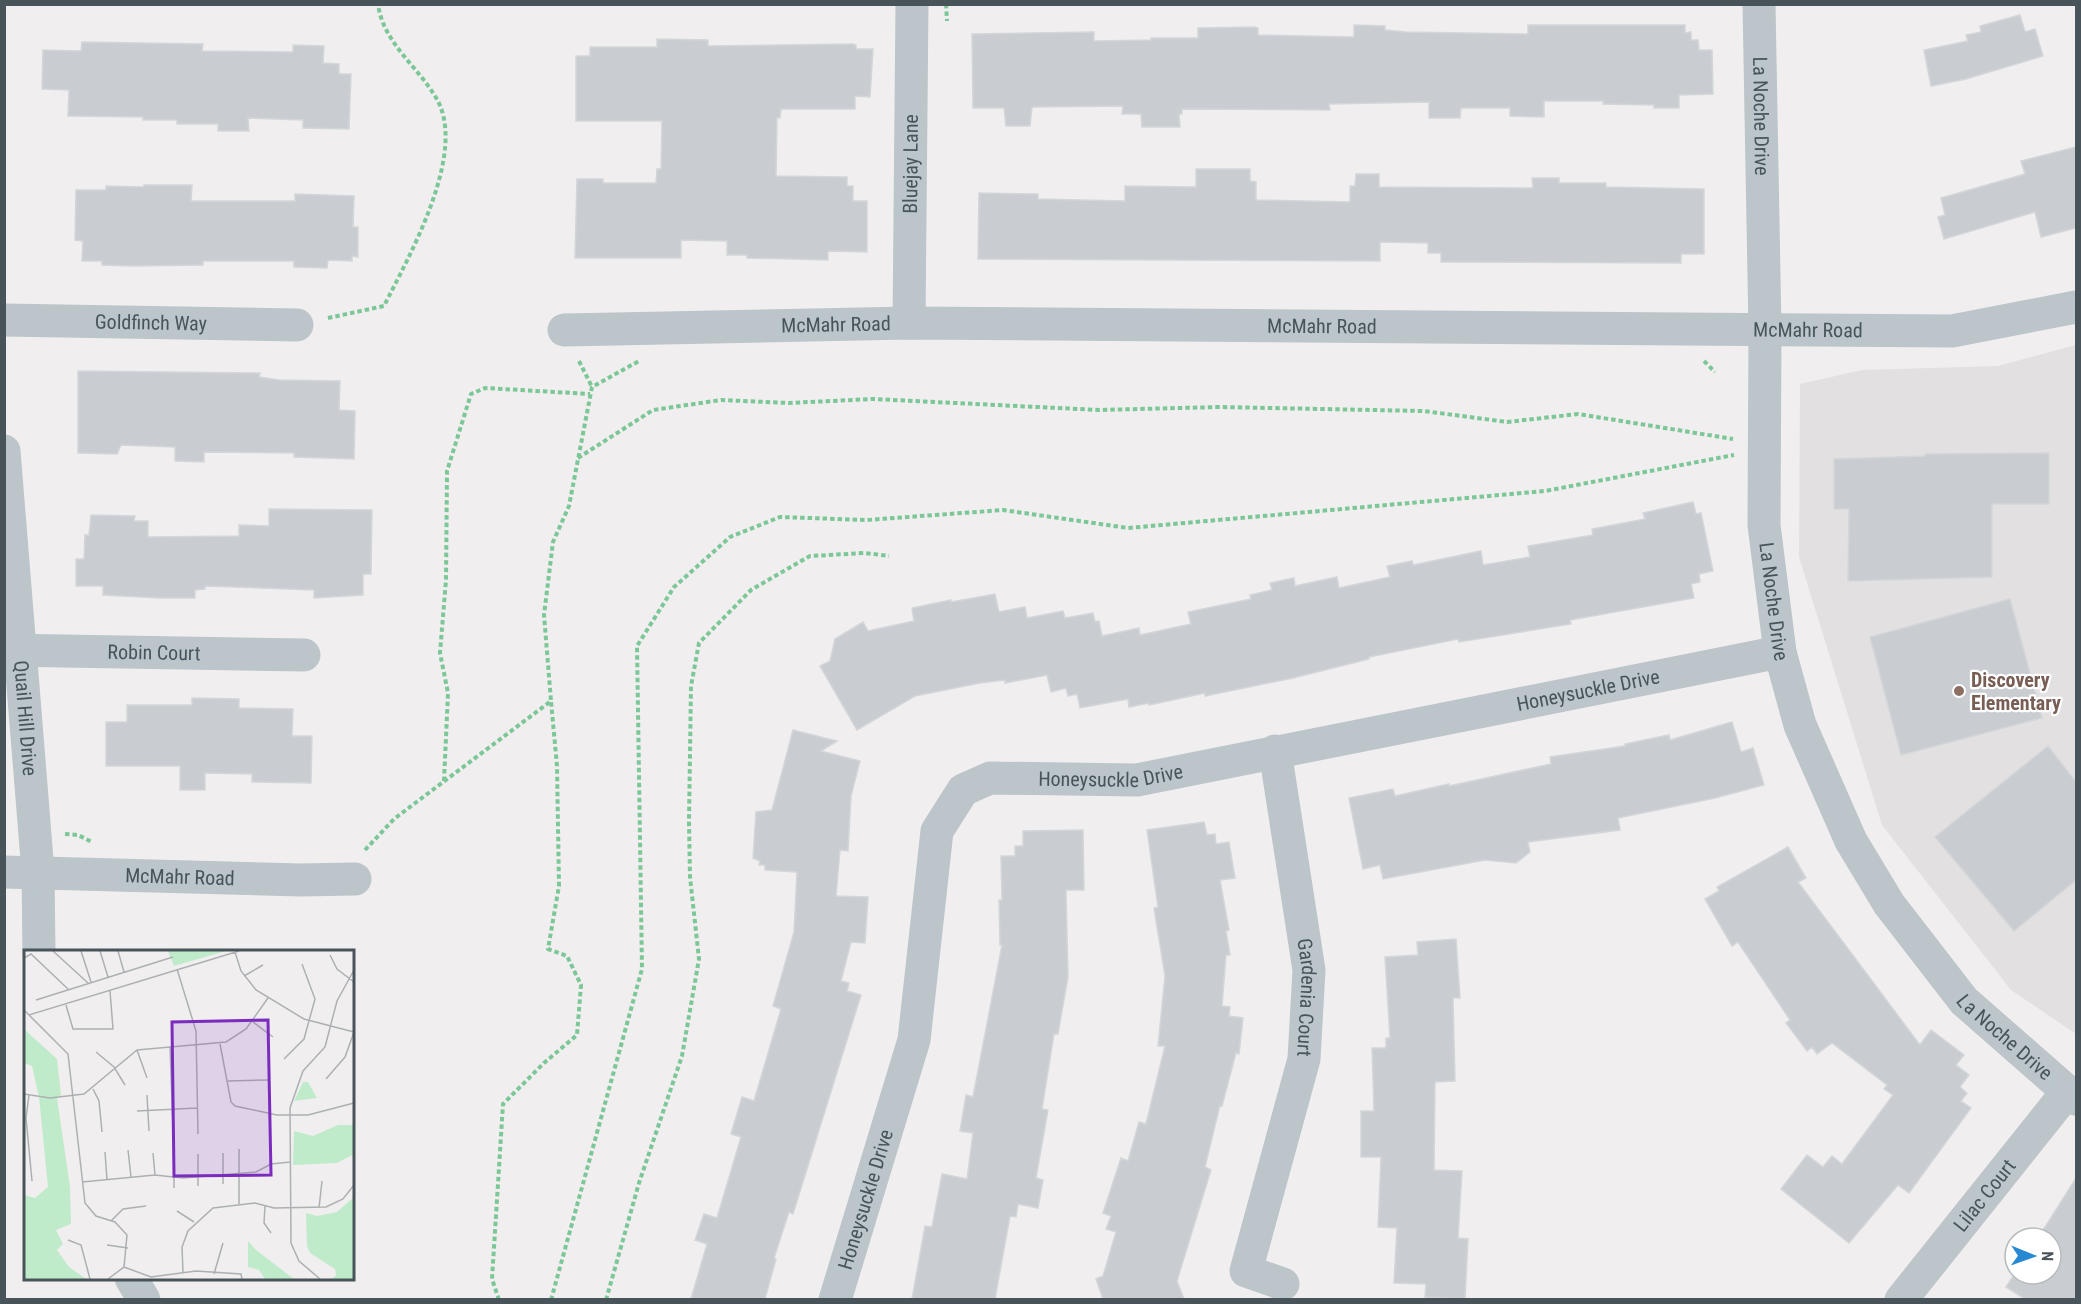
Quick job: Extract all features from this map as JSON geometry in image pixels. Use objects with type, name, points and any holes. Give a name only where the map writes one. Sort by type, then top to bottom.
[{"type":"street","name":"Bluejay Lane","points":[[909,323],[912,4]]},
{"type":"street","name":"La Noche Drive","points":[[1759,4],[1765,332],[1749,444],[1764,525],[1780,652],[1800,725],[1851,841],[1889,904],[1964,1001],[2072,1095]]},
{"type":"street","name":"McMahr Road","points":[[564,330],[909,323],[1765,332],[1952,331],[2076,307]]},
{"type":"street","name":"Goldfinch Way","points":[[4,320],[297,325]]},
{"type":"street","name":"Quail Hill Drive","points":[[4,451],[13,650],[36,834],[39,950]]},
{"type":"street","name":"Robin Court","points":[[13,650],[304,655]]},
{"type":"street","name":"Honeysuckle Drive","points":[[835,1299],[914,1040],[936,831],[963,790],[990,778],[1137,780],[1780,652]]},
{"type":"street","name":"Gardenia Court","points":[[1275,751],[1309,970],[1304,1059],[1246,1271],[1283,1284]]},
{"type":"street","name":"McMahr Road","points":[[4,872],[300,880],[359,865]]},
{"type":"street","name":"Lilac Court","points":[[1901,1299],[2072,1095]]},
{"type":"street","points":[[132,1280],[144,1299]]},
{"type":"path","points":[[297,325],[384,306],[432,207],[441,170],[446,122],[436,97],[404,57],[380,21],[378,4]]},
{"type":"path","points":[[946,4],[947,21]]},
{"type":"path","points":[[499,1299],[492,1279],[503,1104],[544,1063],[577,1035],[580,985],[567,956],[548,949],[558,886],[557,766],[544,615],[553,542],[569,506],[592,387],[617,375],[648,355]]},
{"type":"path","points":[[1692,361],[1703,361],[1715,372]]},
{"type":"path","points":[[444,782],[448,693],[440,653],[446,580],[447,471],[471,394],[485,388],[590,394]]},
{"type":"path","points":[[578,458],[653,410],[721,400],[789,403],[873,399],[1098,410],[1220,407],[1424,411],[1507,422],[1578,414],[1749,444]]},
{"type":"path","points":[[551,1299],[642,969],[637,646],[674,587],[730,537],[780,517],[867,520],[1003,510],[1128,528],[1545,490],[1749,444]]},
{"type":"path","points":[[606,1299],[639,1183],[682,1056],[699,958],[690,877],[689,822],[692,686],[699,643],[751,590],[810,556],[865,553],[889,556]]},
{"type":"path","points":[[359,865],[394,819],[551,702]]},
{"type":"path","points":[[36,834],[78,835],[94,843]]},
{"type":"shaded area","name":"Discovery Elementary","points":[[2076,345],[2076,1034],[2011,990],[1882,825],[1799,557],[1800,384],[1862,370],[1998,366]]},
{"type":"building","points":[[2020,15],[2025,32],[2035,29],[2043,56],[1966,79],[1931,86],[1924,50],[1968,41],[1966,35],[1981,32],[1980,26]]},
{"type":"building","points":[[1354,25],[1385,26],[1385,30],[1406,32],[1528,34],[1528,25],[1685,25],[1685,33],[1691,32],[1691,40],[1698,40],[1699,50],[1712,50],[1713,94],[1679,95],[1679,108],[1603,104],[1604,101],[1544,101],[1544,117],[1510,116],[1510,108],[1461,108],[1460,118],[1429,118],[1429,102],[1329,104],[1330,110],[1182,109],[1182,114],[1179,114],[1180,127],[1142,127],[1141,114],[1122,114],[1123,106],[1032,107],[1030,126],[1006,126],[1004,108],[973,108],[972,34],[1094,32],[1094,41],[1151,40],[1151,38],[1198,38],[1198,28],[1254,27],[1258,28],[1258,35],[1354,37]]},
{"type":"building","points":[[657,39],[708,40],[708,46],[852,44],[856,45],[856,49],[873,49],[870,97],[855,96],[855,109],[781,109],[780,118],[777,118],[776,176],[847,177],[847,186],[853,186],[853,201],[867,201],[867,252],[828,251],[828,260],[747,258],[747,255],[727,255],[727,241],[681,240],[681,258],[575,258],[577,179],[603,179],[603,183],[656,183],[657,169],[661,169],[662,121],[576,121],[576,56],[590,56],[590,47],[657,47]]},
{"type":"building","points":[[82,42],[203,44],[202,51],[293,52],[293,45],[324,46],[323,63],[339,64],[339,74],[351,74],[349,129],[303,128],[303,120],[248,118],[249,131],[218,131],[218,124],[177,124],[177,120],[143,120],[143,117],[68,116],[69,90],[42,89],[43,50],[81,51]]},
{"type":"building","points":[[2076,147],[2076,228],[2041,237],[2035,212],[1944,239],[1938,217],[1945,215],[1941,198],[2025,174],[2021,161]]},
{"type":"building","points":[[1196,169],[1250,169],[1250,181],[1256,182],[1256,200],[1350,202],[1350,186],[1355,186],[1356,174],[1379,174],[1379,187],[1533,188],[1532,178],[1559,178],[1559,183],[1606,183],[1606,187],[1704,189],[1704,254],[1681,254],[1681,263],[1441,262],[1441,253],[1428,253],[1428,243],[1380,242],[1380,261],[978,259],[979,193],[1038,194],[1038,199],[1125,201],[1125,186],[1196,187]]},
{"type":"building","points":[[144,185],[192,185],[191,201],[295,201],[295,194],[354,196],[353,227],[358,227],[358,257],[352,256],[352,261],[328,260],[327,268],[294,267],[294,261],[203,261],[203,265],[134,266],[102,265],[102,261],[82,261],[83,241],[75,240],[76,190],[106,190],[106,186],[144,187]]},
{"type":"building","points":[[78,371],[260,373],[259,377],[279,380],[340,381],[339,410],[355,411],[354,459],[294,457],[294,453],[204,452],[204,462],[175,461],[175,447],[121,445],[117,454],[78,453]]},
{"type":"building","points":[[2049,453],[2049,504],[1992,504],[1992,577],[1848,581],[1849,509],[1834,509],[1834,459],[1925,456],[1925,454]]},
{"type":"building","points":[[1693,502],[1696,514],[1701,513],[1713,571],[1699,574],[1700,582],[1691,584],[1694,598],[1570,620],[1571,624],[1459,642],[1458,639],[1369,657],[1369,659],[1293,678],[1205,696],[1205,693],[1129,707],[1128,699],[1080,708],[1077,694],[1068,696],[1066,688],[1051,692],[1047,675],[1005,683],[1005,680],[980,683],[915,696],[857,730],[820,666],[830,661],[835,639],[863,622],[868,631],[914,621],[912,608],[951,600],[951,602],[995,594],[999,612],[1025,607],[1027,618],[1063,611],[1065,618],[1093,613],[1095,622],[1099,621],[1102,636],[1139,628],[1140,635],[1191,624],[1188,612],[1251,599],[1250,595],[1272,590],[1270,583],[1294,578],[1295,586],[1337,577],[1339,588],[1390,577],[1387,566],[1412,561],[1413,565],[1481,551],[1483,565],[1530,557],[1528,546],[1593,535],[1592,529],[1645,519],[1643,513]]},
{"type":"building","points":[[269,509],[372,510],[371,574],[363,574],[363,595],[314,598],[314,590],[205,586],[205,589],[195,590],[195,598],[160,598],[103,595],[103,586],[76,586],[76,559],[84,559],[85,535],[89,535],[91,515],[135,516],[134,521],[148,521],[148,537],[239,536],[239,525],[269,526]]},
{"type":"building","points":[[2010,599],[2042,718],[1901,755],[1870,637]]},
{"type":"building","points":[[192,698],[239,699],[239,708],[293,709],[292,736],[312,736],[311,783],[252,782],[252,774],[205,773],[205,790],[180,790],[180,766],[106,766],[106,722],[127,722],[127,705],[192,705]]},
{"type":"building","points":[[1732,722],[1741,752],[1753,748],[1764,785],[1715,798],[1618,818],[1620,830],[1528,842],[1530,852],[1516,863],[1485,860],[1383,879],[1380,865],[1363,869],[1349,798],[1393,789],[1395,796],[1449,784],[1449,786],[1551,764],[1550,757],[1625,746],[1625,744],[1669,735],[1670,740]]},
{"type":"building","points":[[793,730],[837,741],[821,751],[860,761],[851,796],[848,851],[840,850],[836,896],[868,897],[865,943],[851,942],[841,981],[849,983],[847,991],[861,995],[793,1214],[789,1212],[774,1258],[776,1259],[765,1299],[691,1299],[707,1244],[695,1240],[704,1214],[717,1218],[741,1137],[731,1134],[742,1097],[754,1101],[781,1009],[773,1006],[794,932],[797,872],[765,870],[765,865],[759,865],[760,861],[753,858],[756,812],[772,810]]},
{"type":"building","points":[[2048,746],[2076,782],[2076,880],[2014,931],[1935,837]]},
{"type":"building","points":[[1204,822],[1207,835],[1215,834],[1216,844],[1229,842],[1235,878],[1220,880],[1229,930],[1226,931],[1230,955],[1226,955],[1222,1006],[1230,1007],[1229,1016],[1243,1018],[1239,1054],[1236,1053],[1222,1106],[1220,1105],[1205,1167],[1211,1170],[1177,1281],[1184,1299],[1103,1299],[1096,1279],[1103,1276],[1116,1232],[1106,1229],[1111,1216],[1103,1213],[1121,1158],[1128,1161],[1139,1122],[1146,1124],[1165,1046],[1158,1046],[1165,976],[1154,908],[1158,907],[1147,830]]},
{"type":"building","points":[[1083,830],[1084,890],[1066,890],[1068,977],[1058,1034],[1054,1034],[1042,1109],[1048,1110],[1036,1178],[1043,1180],[1038,1208],[1018,1204],[1016,1217],[1010,1216],[995,1299],[912,1299],[925,1226],[932,1227],[942,1174],[967,1179],[973,1133],[960,1131],[966,1095],[973,1097],[1002,945],[1000,945],[999,900],[1002,900],[1001,856],[1015,856],[1015,846],[1023,846],[1023,831]]},
{"type":"building","points":[[1788,847],[1806,878],[1798,882],[1920,1045],[1931,1030],[1964,1055],[1956,1065],[1969,1075],[1960,1087],[1967,1093],[1961,1101],[1971,1108],[1909,1193],[1898,1185],[1849,1243],[1781,1189],[1807,1155],[1823,1167],[1832,1156],[1842,1164],[1893,1095],[1884,1089],[1887,1085],[1832,1043],[1817,1054],[1812,1047],[1807,1051],[1786,1023],[1790,1020],[1738,942],[1732,946],[1705,899],[1719,891],[1717,887]]},
{"type":"building","points":[[1456,939],[1460,998],[1453,998],[1455,1081],[1435,1082],[1434,1170],[1462,1171],[1458,1238],[1468,1239],[1465,1299],[1425,1297],[1426,1284],[1394,1283],[1397,1228],[1378,1227],[1381,1157],[1361,1157],[1361,1111],[1374,1111],[1372,1048],[1386,1048],[1386,1038],[1390,1038],[1385,957],[1418,955],[1417,942]]},
{"type":"building","points":[[2076,1178],[2076,1299],[2025,1299],[2006,1287],[2063,1286],[2063,1226],[2046,1226]]},
{"type":"place","name":"Discovery Elementary","points":[[1959,691]]}]
